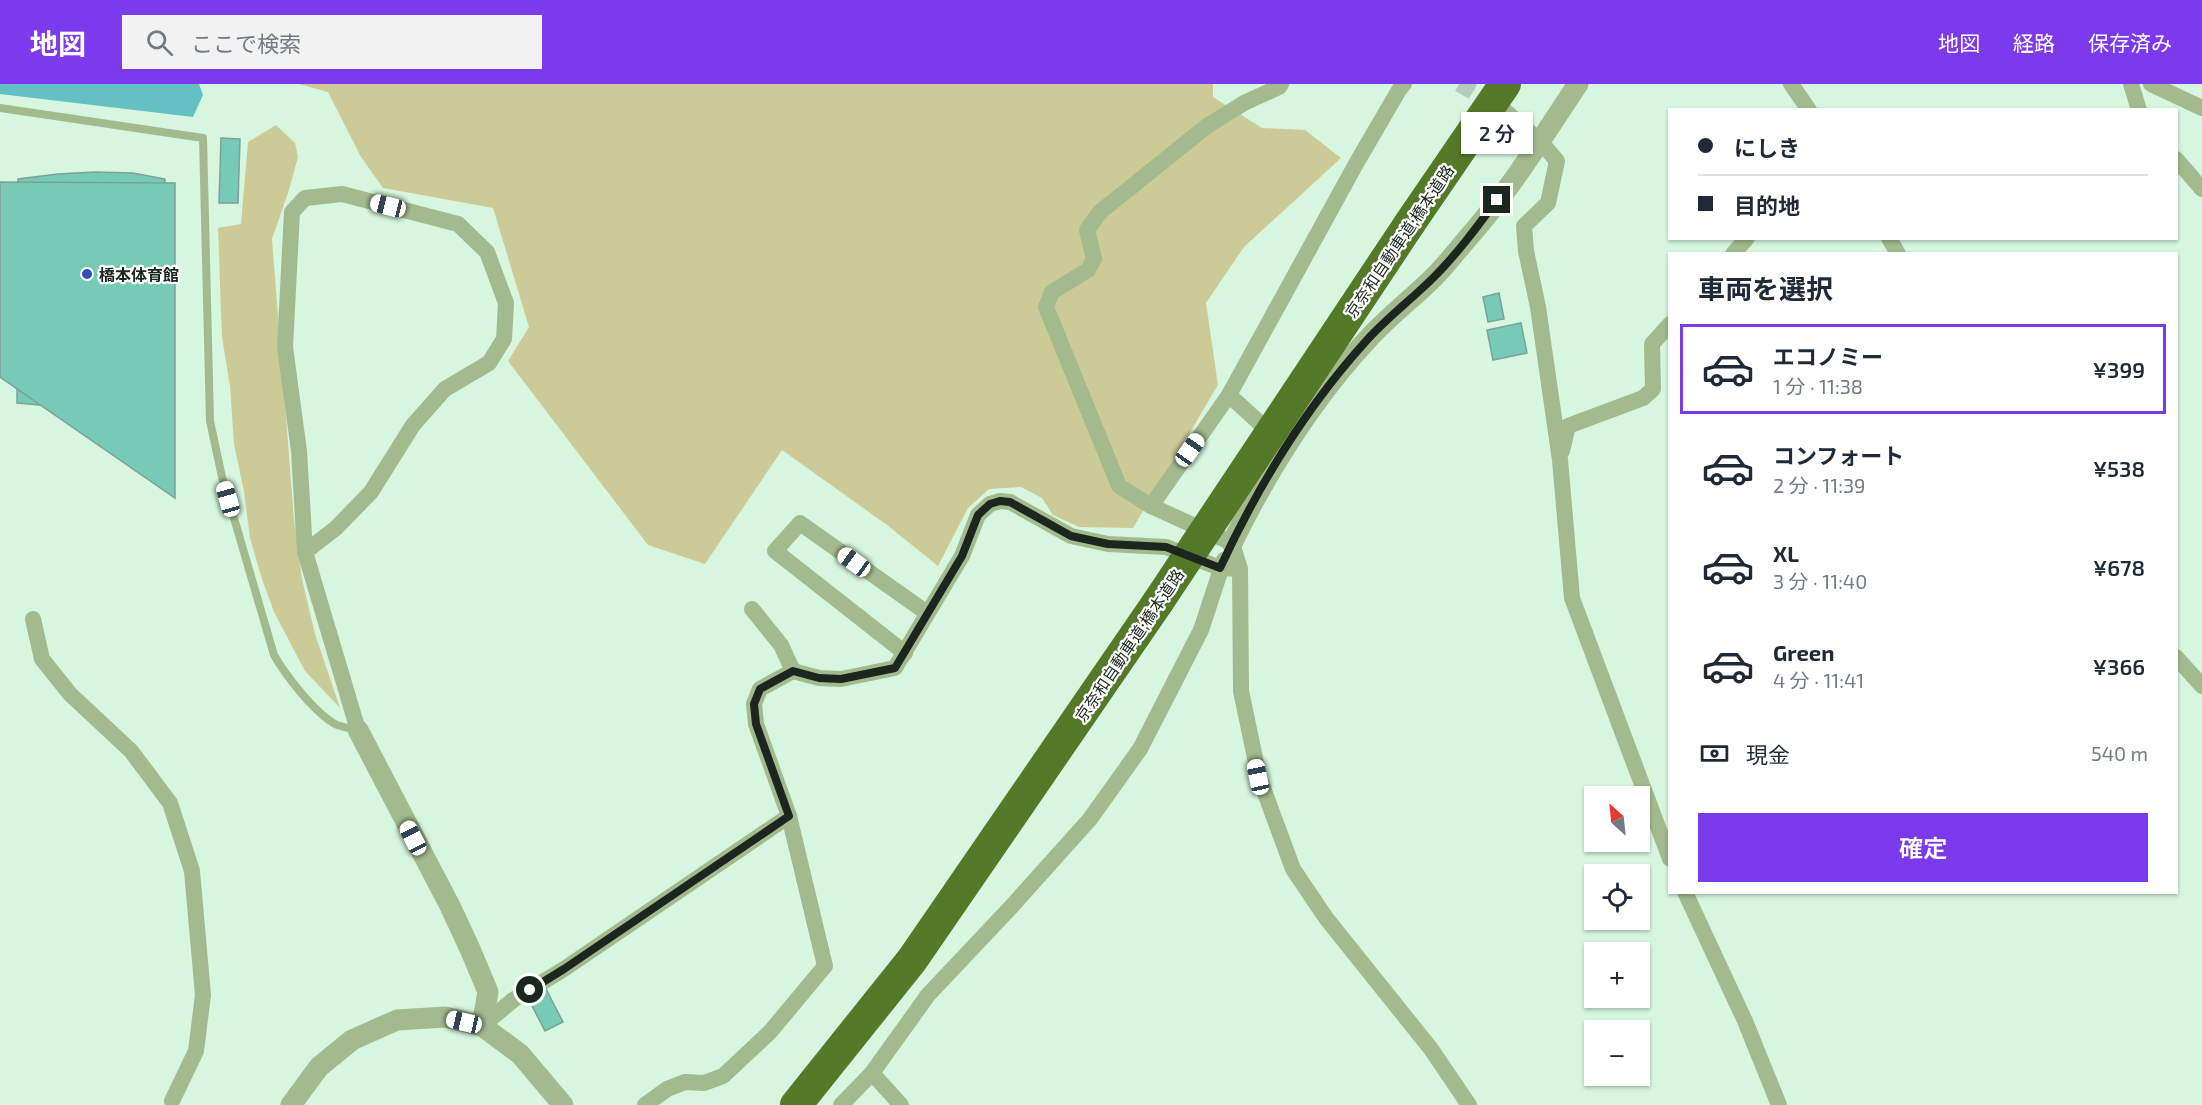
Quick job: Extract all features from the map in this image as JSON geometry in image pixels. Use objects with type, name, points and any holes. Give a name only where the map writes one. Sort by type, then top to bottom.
[{"type":"highway","name":"京奈和自動車道;橋本道路","points":[[796,1105],[912,960],[1158,602],[1410,223],[1504,97]]},
{"type":"street","points":[[1281,84],[1207,126],[1100,212],[1087,230],[1094,259],[1088,270],[1052,292],[1046,307],[1119,486],[1151,506],[1232,543],[1240,569],[1240,691],[1258,777],[1293,869],[1326,918],[1431,1049],[1469,1105]]},
{"type":"street","points":[[1151,506],[1229,395],[1357,162],[1404,84]]},
{"type":"street","points":[[841,1105],[872,1073],[928,995],[1090,819],[1140,749],[1201,630],[1220,568],[1232,543],[1254,498],[1286,446],[1324,393],[1368,339],[1434,276],[1470,237],[1540,141],[1578,84]]},
{"type":"street","points":[[1791,84],[1808,108]]},
{"type":"street","points":[[2131,84],[2138,108]]},
{"type":"street","points":[[2151,84],[2202,108]]},
{"type":"street","points":[[1504,97],[1557,161],[1548,203],[1524,226],[1526,251],[1538,307],[1560,459],[1572,598],[1668,854]]},
{"type":"street","points":[[2178,161],[2202,189]]},
{"type":"street","points":[[305,552],[336,528],[371,492],[413,425],[446,389],[489,363],[504,339],[506,303],[487,252],[458,224],[342,195],[305,198],[292,212],[285,347],[300,451],[305,552],[358,730],[450,906],[484,981],[488,992],[482,1026]]},
{"type":"street","points":[[1735,252],[1745,240]]},
{"type":"street","points":[[1560,459],[1568,426],[1643,398],[1653,389],[1652,344],[1668,326]]},
{"type":"street","points":[[1229,395],[1286,446]]},
{"type":"street","points":[[645,1105],[667,1089],[685,1082],[704,1083],[723,1076],[770,1032],[825,966],[789,816],[756,724],[754,704],[760,689],[793,671],[819,678],[841,679],[895,668],[962,556],[978,515],[990,504],[1000,501],[1010,502],[1071,536],[1108,544],[1166,547],[1220,568],[1240,569]]},
{"type":"street","points":[[905,653],[775,551],[800,523],[927,613]]},
{"type":"street","points":[[752,609],[781,645],[793,671]]},
{"type":"street","points":[[33,619],[42,659],[70,694],[131,751],[170,803],[192,871],[203,995],[196,1051],[172,1104]]},
{"type":"street","points":[[2178,659],[2202,686]]},
{"type":"street","points":[[482,1026],[513,1000],[564,969],[789,816]]},
{"type":"street","points":[[1686,894],[1745,1021],[1779,1105]]},
{"type":"street","points":[[291,1105],[319,1067],[352,1040],[397,1020],[445,1017],[482,1026],[520,1054],[563,1105]]},
{"type":"street","points":[[872,1073],[901,1105]]},
{"type":"lane","points":[[0,108],[203,138],[210,421],[222,477],[274,655],[283,671],[323,715],[336,725],[358,730]]},
{"type":"shaded area","points":[[299,84],[1213,84],[1213,97],[1262,128],[1305,130],[1341,158],[1244,247],[1206,303],[1218,385],[1133,528],[1079,527],[1053,515],[1042,498],[1021,487],[989,489],[968,508],[938,566],[887,525],[782,450],[705,564],[648,545],[508,361],[529,327],[493,208],[383,188],[361,157],[328,92]]},
{"type":"shaded area","points":[[276,125],[295,143],[298,157],[272,239],[294,519],[302,579],[315,634],[340,708],[305,671],[274,612],[261,576],[250,538],[244,492],[234,444],[230,386],[222,337],[218,228],[241,224],[248,142]]},
{"type":"water","points":[[0,84],[199,84],[203,95],[193,117],[0,94]]},
{"type":"building","points":[[221,138],[240,139],[238,203],[219,203]]},
{"type":"building","points":[[95,172],[133,173],[165,179],[164,403],[120,408],[75,408],[17,403],[18,179]]},
{"type":"building","points":[[0,182],[175,183],[175,498],[0,377]]},
{"type":"building","points":[[1499,293],[1504,319],[1488,322],[1483,297]]},
{"type":"building","points":[[1521,323],[1527,353],[1493,360],[1487,330]]},
{"type":"building","points":[[546,989],[563,1022],[545,1031],[528,998]]},
{"type":"tunnel","points":[[1459,84],[1496,105]]},
{"type":"place","name":"橋本体育館","points":[[87,274]]},
{"type":"route","points":[[530,990],[789,816],[756,724],[754,704],[760,689],[793,671],[819,678],[841,679],[895,668],[962,556],[978,515],[990,504],[1000,501],[1010,502],[1071,536],[1108,544],[1166,547],[1220,568],[1254,498],[1286,446],[1324,393],[1368,339],[1434,276],[1470,237],[1497,200]]}]
